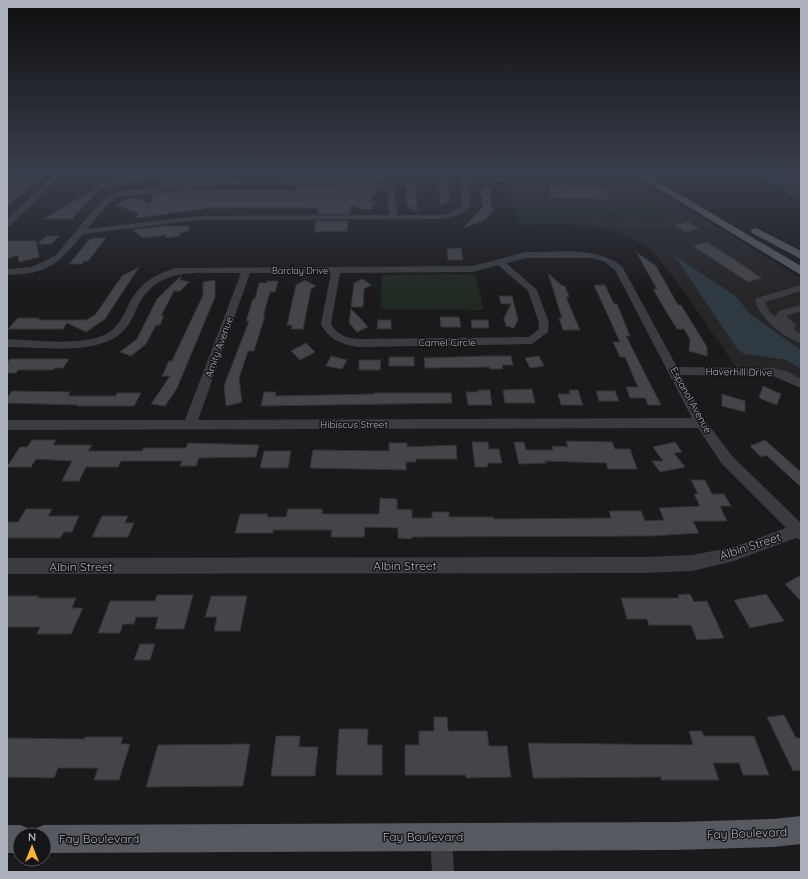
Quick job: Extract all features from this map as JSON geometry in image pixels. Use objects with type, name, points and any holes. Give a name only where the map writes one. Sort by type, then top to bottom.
[{"type":"main road","points":[[704,213],[801,271]]},
{"type":"main road","points":[[748,226],[801,256]]},
{"type":"main road","name":"Fay Boulevard","points":[[52,839],[676,836],[773,833],[801,830]]},
{"type":"street","points":[[7,224],[19,213]]},
{"type":"street","points":[[7,272],[25,272],[42,268],[59,257],[96,213]]},
{"type":"street","points":[[393,213],[393,218]]},
{"type":"street","points":[[80,232],[199,218],[393,218],[442,217],[453,213]]},
{"type":"street","name":"Barclay Drive","points":[[7,343],[86,343],[111,336],[126,321],[146,285],[164,275],[189,270],[473,269],[526,255],[593,256],[608,260],[619,268]]},
{"type":"street","name":"Camel Circle","points":[[336,269],[326,324],[334,338],[345,342],[532,340],[544,330],[544,323],[532,290],[500,262]]},
{"type":"street","name":"Espanol Avenue","points":[[619,268],[675,371],[701,423],[727,460],[799,531]]},
{"type":"street","name":"Amity Avenue","points":[[190,424],[247,270]]},
{"type":"street","points":[[801,288],[760,300],[760,307],[801,339]]},
{"type":"street","points":[[778,320],[783,313],[798,309],[801,331]]},
{"type":"street","points":[[778,320],[801,331]]},
{"type":"street","name":"Haverhill Drive","points":[[675,371],[773,372],[784,375],[801,384]]},
{"type":"street","name":"Hibiscus Street","points":[[7,425],[701,423]]},
{"type":"street","name":"Albin Street","points":[[7,566],[644,565],[692,563],[734,554],[799,531]]},
{"type":"street","points":[[441,836],[442,872]]},
{"type":"shaded area","points":[[516,213],[670,213],[673,216],[591,219],[569,221],[560,224],[520,225]]},
{"type":"shaded area","points":[[670,213],[694,213],[801,278],[801,350],[749,313],[736,296],[674,255],[739,350],[744,354],[786,360],[801,369],[801,380],[773,368],[736,367],[675,279],[651,250],[636,240],[601,227],[560,224],[569,221],[591,219],[673,216]]},
{"type":"shaded area","points":[[674,255],[736,296],[749,313],[801,350],[801,369],[786,360],[744,354],[738,350]]},
{"type":"shaded area","points":[[475,274],[484,310],[380,309],[382,275]]},
{"type":"building","points":[[53,213],[78,213],[72,219],[43,219]]},
{"type":"building","points":[[138,213],[173,213],[137,218]]},
{"type":"building","points":[[318,213],[350,213],[350,214]]},
{"type":"building","points":[[477,213],[491,213],[484,220],[462,229]]},
{"type":"building","points":[[316,221],[348,221],[347,231],[314,232]]},
{"type":"building","points":[[689,222],[699,229],[685,232],[675,225]]},
{"type":"building","points":[[162,226],[189,226],[189,231],[180,233],[180,236],[166,238],[166,235],[144,238],[132,230]]},
{"type":"building","points":[[46,236],[59,236],[51,244],[38,244]]},
{"type":"building","points":[[106,238],[88,261],[84,261],[82,264],[69,264],[90,239]]},
{"type":"building","points":[[7,241],[36,241],[39,257],[19,262],[18,255],[7,259]]},
{"type":"building","points":[[707,242],[762,278],[748,282],[693,246]]},
{"type":"building","points":[[461,248],[463,260],[448,260],[447,249]]},
{"type":"building","points":[[636,252],[656,266],[678,305],[681,305],[707,347],[707,356],[689,351],[690,339],[684,329],[677,329],[670,318],[653,289],[657,289]]},
{"type":"building","points":[[139,267],[105,319],[86,332],[67,323],[63,329],[8,329],[18,318],[40,318],[37,320],[86,320],[95,315],[122,276]]},
{"type":"building","points":[[548,273],[562,286],[565,286],[569,297],[566,297],[580,330],[563,330],[559,318],[562,318]]},
{"type":"building","points":[[181,276],[180,280],[189,282],[180,291],[174,291],[161,316],[164,316],[160,325],[156,325],[146,344],[131,356],[120,352],[137,339],[157,299]]},
{"type":"building","points":[[362,279],[371,285],[364,289],[363,307],[351,307],[354,283]]},
{"type":"building","points":[[215,280],[215,297],[177,388],[165,406],[151,404],[170,376],[162,376],[169,361],[172,361],[203,295],[203,282]]},
{"type":"building","points":[[305,280],[316,286],[311,289],[303,329],[291,329],[292,325],[287,325],[296,285]]},
{"type":"building","points":[[267,281],[278,281],[275,292],[270,292],[263,316],[265,316],[254,351],[248,351],[239,378],[242,402],[226,406],[224,386],[249,321],[246,321],[253,299],[255,299],[259,283],[267,283]]},
{"type":"building","points":[[594,285],[605,285],[614,304],[617,304],[630,336],[626,336],[661,405],[648,405],[645,398],[630,398],[626,387],[638,387],[625,357],[620,357],[613,342],[620,342]]},
{"type":"building","points":[[499,296],[512,296],[518,320],[514,328],[506,326],[504,318],[511,304],[501,304]]},
{"type":"building","points":[[351,309],[368,327],[357,332],[349,323]]},
{"type":"building","points":[[440,317],[459,317],[461,327],[441,327]]},
{"type":"building","points":[[378,320],[391,320],[391,329],[377,329]]},
{"type":"building","points":[[471,320],[488,320],[489,328],[472,328]]},
{"type":"building","points":[[306,343],[315,352],[300,360],[291,351]]},
{"type":"building","points":[[331,356],[347,360],[342,369],[326,366]]},
{"type":"building","points":[[511,356],[513,365],[502,365],[503,369],[490,369],[490,367],[425,368],[424,358]]},
{"type":"building","points":[[539,356],[544,366],[530,368],[525,358]]},
{"type":"building","points":[[389,357],[414,357],[414,366],[389,366]]},
{"type":"building","points":[[10,359],[69,359],[63,368],[55,368],[53,370],[18,370],[16,373],[7,373],[7,363]]},
{"type":"building","points":[[359,360],[381,360],[380,370],[359,370]]},
{"type":"building","points":[[763,386],[781,394],[777,405],[759,398]]},
{"type":"building","points":[[532,389],[535,403],[505,403],[503,390]]},
{"type":"building","points":[[478,390],[490,390],[492,405],[468,405],[466,392],[478,392]]},
{"type":"building","points":[[569,390],[578,390],[583,405],[561,405],[558,394],[570,394]]},
{"type":"building","points":[[12,391],[70,392],[68,396],[116,396],[117,393],[141,393],[134,406],[77,406],[78,405],[7,403],[7,398]]},
{"type":"building","points":[[596,391],[615,391],[619,401],[599,401]]},
{"type":"building","points":[[264,392],[276,392],[275,396],[374,393],[451,393],[452,403],[261,406]]},
{"type":"building","points":[[722,394],[745,401],[745,412],[722,406]]},
{"type":"building","points":[[32,440],[56,440],[53,445],[92,445],[88,451],[142,451],[144,448],[186,448],[188,443],[259,445],[256,457],[199,458],[196,466],[180,466],[182,461],[121,461],[118,467],[86,467],[79,481],[62,481],[72,461],[36,459],[31,467],[7,467],[20,447],[27,447]]},
{"type":"building","points":[[765,440],[801,472],[801,487],[766,455],[761,457],[750,446]]},
{"type":"building","points":[[566,441],[612,442],[615,449],[630,449],[637,469],[608,469],[606,463],[545,461],[546,463],[519,464],[514,442],[524,442],[526,450],[553,450],[552,446],[568,447]]},
{"type":"building","points":[[472,442],[488,442],[489,449],[499,449],[502,463],[487,463],[488,467],[475,467]]},
{"type":"building","points":[[675,442],[682,452],[674,453],[685,467],[660,472],[652,461],[663,461],[653,447]]},
{"type":"building","points":[[389,443],[407,443],[407,447],[456,445],[457,459],[416,459],[416,462],[406,462],[406,470],[310,468],[313,450],[389,451]]},
{"type":"building","points":[[264,451],[291,451],[288,468],[260,468]]},
{"type":"building","points":[[691,480],[705,480],[712,494],[724,494],[731,506],[720,506],[727,521],[693,521],[699,533],[650,536],[412,537],[411,539],[398,538],[398,528],[365,527],[364,537],[331,537],[332,530],[273,530],[273,533],[235,533],[240,514],[268,514],[267,517],[286,517],[288,509],[322,509],[322,514],[379,514],[380,498],[397,499],[397,509],[412,510],[412,518],[432,518],[432,512],[449,512],[449,517],[494,517],[494,519],[611,518],[609,511],[641,511],[645,521],[664,520],[659,508],[700,506],[694,494],[698,494]]},
{"type":"building","points":[[26,509],[52,509],[48,516],[79,516],[72,532],[64,532],[60,538],[7,538],[7,522],[18,522]]},
{"type":"building","points":[[102,516],[128,516],[125,523],[134,523],[128,537],[92,537]]},
{"type":"building","points":[[801,575],[801,601],[785,584]]},
{"type":"building","points":[[690,594],[694,602],[707,601],[724,638],[697,640],[691,625],[649,625],[647,619],[627,619],[621,598],[679,598],[678,595]]},
{"type":"building","points":[[766,594],[784,621],[750,628],[734,600]]},
{"type":"building","points":[[157,595],[193,595],[184,629],[155,629],[158,617],[136,617],[134,624],[123,624],[120,633],[98,633],[110,601],[155,601]]},
{"type":"building","points":[[7,596],[76,598],[72,608],[83,608],[71,634],[37,634],[40,627],[7,627]]},
{"type":"building","points":[[211,596],[247,596],[240,631],[214,631],[217,617],[205,617]]},
{"type":"building","points":[[140,644],[155,644],[150,660],[134,660]]},
{"type":"building","points":[[784,715],[796,738],[801,738],[801,770],[793,771],[767,717]]},
{"type":"building","points":[[434,717],[447,717],[448,731],[487,731],[489,746],[507,746],[511,777],[466,778],[466,775],[405,775],[405,745],[419,745],[419,731],[434,731]]},
{"type":"building","points":[[339,729],[368,729],[367,745],[382,745],[382,775],[336,775]]},
{"type":"building","points":[[689,731],[702,731],[704,736],[754,736],[769,775],[743,775],[739,763],[713,763],[719,780],[661,780],[661,777],[533,778],[528,743],[693,745]]},
{"type":"building","points":[[276,736],[300,736],[299,747],[318,747],[315,776],[271,776]]},
{"type":"building","points":[[85,737],[123,737],[121,744],[130,744],[119,780],[94,780],[98,768],[58,768],[54,778],[7,777],[7,738],[84,739]]},
{"type":"building","points":[[250,744],[243,786],[146,787],[158,745]]}]
